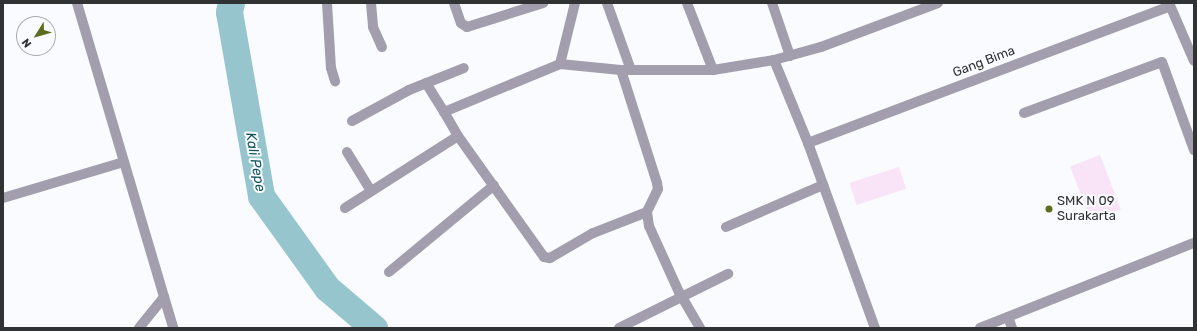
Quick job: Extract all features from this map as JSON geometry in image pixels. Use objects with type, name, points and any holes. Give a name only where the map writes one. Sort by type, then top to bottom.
[{"type":"street","points":[[77,3],[173,328]]},
{"type":"street","points":[[327,3],[330,60],[335,81]]},
{"type":"street","points":[[371,3],[373,27],[382,47]]},
{"type":"street","points":[[454,3],[461,22],[467,27],[543,3]]},
{"type":"street","points":[[560,64],[574,3]]},
{"type":"street","points":[[607,3],[657,183],[658,189],[647,212],[649,226],[682,296],[700,328]]},
{"type":"street","points":[[687,3],[713,70]]},
{"type":"street","points":[[772,3],[790,56]]},
{"type":"street","points":[[444,112],[560,64],[626,70],[713,70],[790,56],[938,3]]},
{"type":"street","points":[[1170,4],[1194,61]]},
{"type":"street","name":"Gang Bima","points":[[808,143],[1170,4]]},
{"type":"street","points":[[774,60],[808,143],[875,328]]},
{"type":"street","points":[[1024,113],[1158,62],[1164,65],[1189,123],[1194,150]]},
{"type":"street","points":[[352,121],[426,83],[464,68]]},
{"type":"street","points":[[426,83],[458,136],[544,257],[550,258],[593,234],[647,212]]},
{"type":"street","points":[[345,208],[458,136]]},
{"type":"street","points":[[346,152],[371,191]]},
{"type":"street","points":[[3,198],[124,162]]},
{"type":"street","points":[[389,272],[494,185]]},
{"type":"street","points":[[726,227],[823,185]]},
{"type":"street","points":[[980,328],[1194,243]]},
{"type":"street","points":[[619,328],[728,274]]},
{"type":"street","points":[[139,328],[164,297]]},
{"type":"street","points":[[1008,317],[1012,328]]},
{"type":"shaded area","points":[[1100,155],[1121,209],[1091,221],[1070,166]]},
{"type":"shaded area","points":[[899,167],[906,189],[857,205],[850,183]]},
{"type":"waterway","name":"Kali Pepe","points":[[231,3],[229,12],[261,196],[327,288],[374,328]]},
{"type":"place","name":"SMK N 09 Surakarta","points":[[1049,209]]}]
